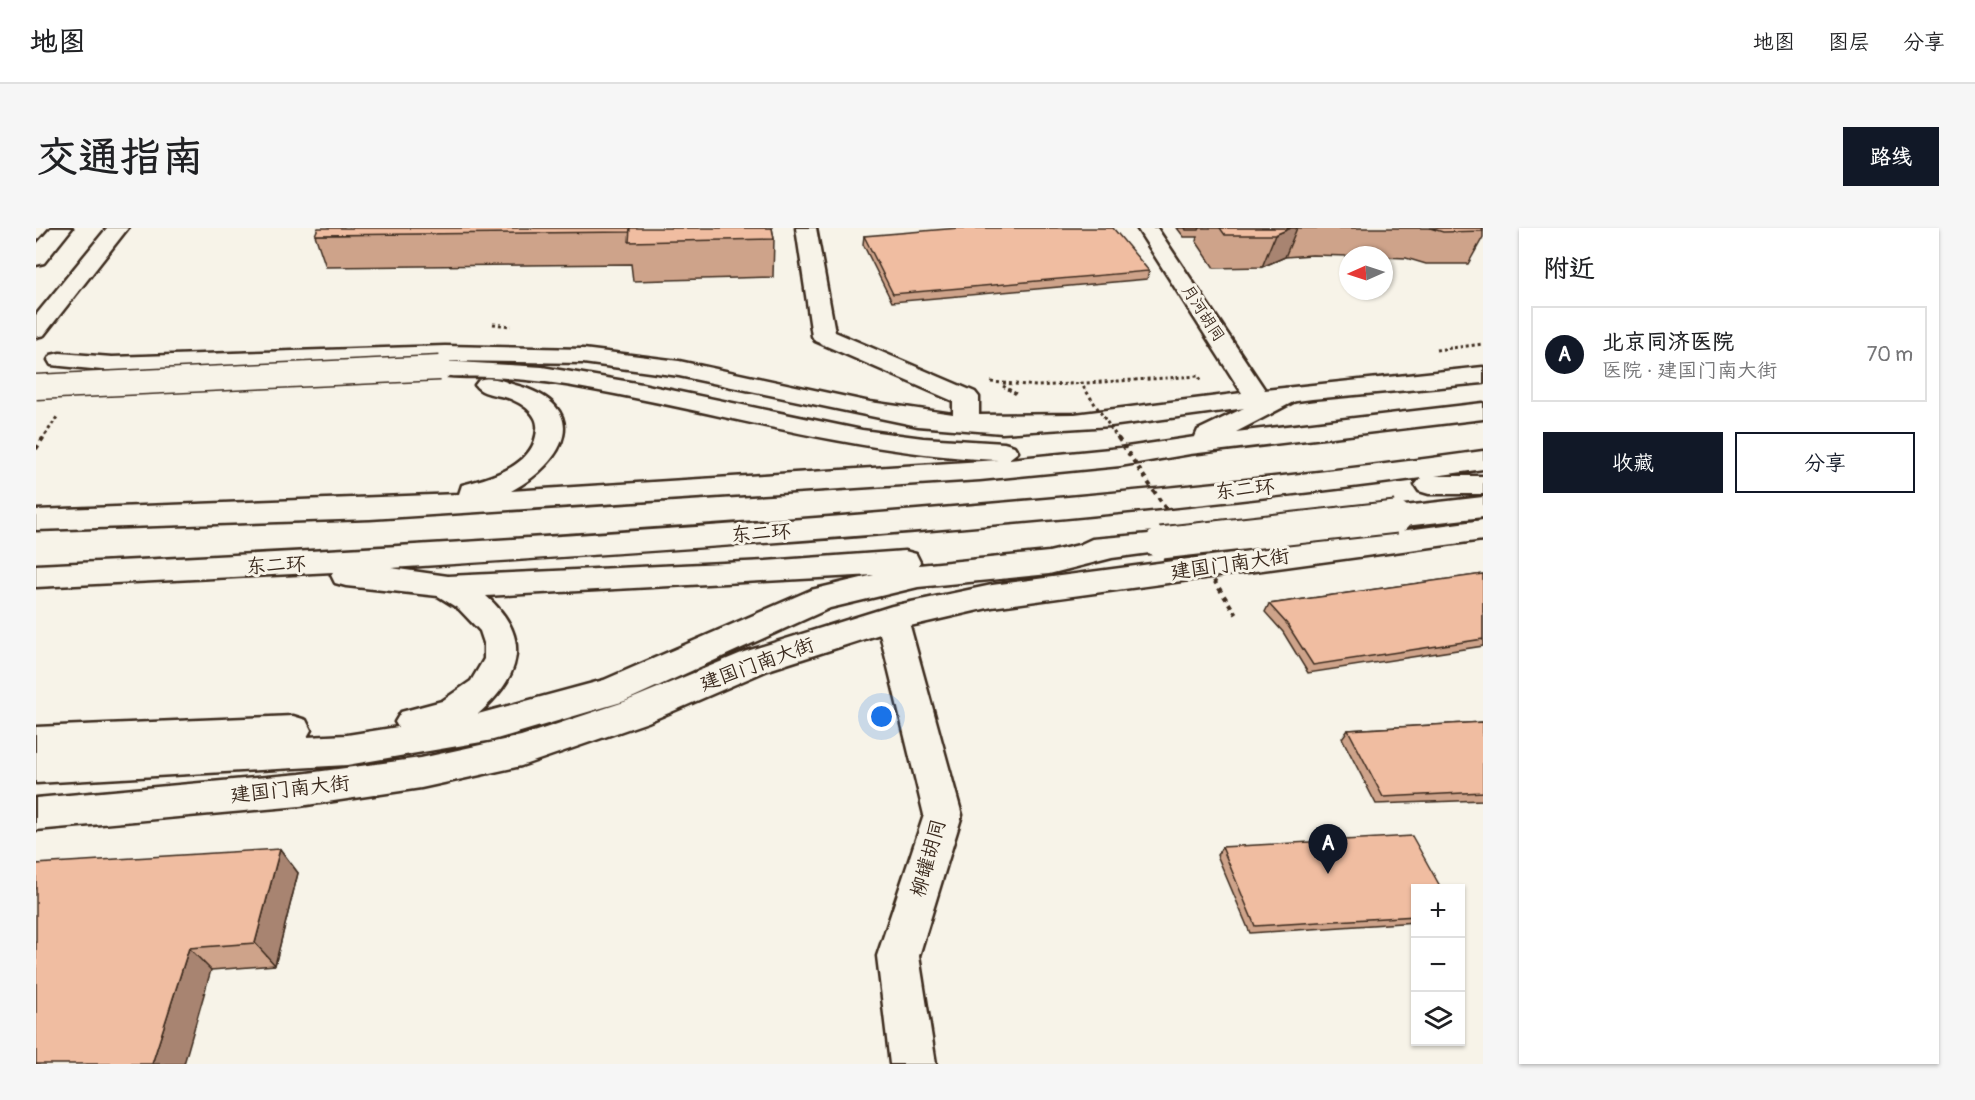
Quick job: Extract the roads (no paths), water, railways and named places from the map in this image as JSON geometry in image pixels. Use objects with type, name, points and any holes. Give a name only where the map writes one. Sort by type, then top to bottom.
[{"type":"main road","points":[[36,258],[62,228]]},
{"type":"main road","points":[[118,228],[47,309],[36,332],[60,360],[112,364],[456,353],[584,356],[659,365],[882,412],[966,423],[1049,423],[1176,412],[1258,398],[1483,375]]},
{"type":"main road","points":[[806,228],[824,336],[966,397],[966,423]]},
{"type":"main road","name":"月河胡同","points":[[1147,228],[1258,398]]},
{"type":"main road","points":[[36,394],[60,360]]},
{"type":"main road","points":[[36,403],[438,375],[463,368],[586,381],[698,402],[844,436],[989,452],[1120,457]]},
{"type":"main road","points":[[36,387],[438,375],[499,387],[536,400],[548,414],[552,426],[550,444],[535,465],[514,478],[484,490],[370,509]]},
{"type":"main road","points":[[1190,446],[1286,396]]},
{"type":"main road","points":[[36,520],[370,509],[980,471],[1120,457],[1190,446],[1483,411]]},
{"type":"main road","name":"东二环","points":[[36,576],[261,566],[805,530],[1480,467]]},
{"type":"main road","points":[[36,768],[493,726],[613,691],[822,598],[918,576],[1050,563],[1167,531],[1483,507]]},
{"type":"main road","name":"建国门南大街","points":[[36,814],[300,790],[421,773],[521,751],[636,712],[756,661],[892,618],[992,596],[1483,530]]},
{"type":"main road","points":[[261,566],[449,587],[766,572],[1113,547]]},
{"type":"main road","points":[[36,742],[352,739],[464,707],[489,686],[503,654],[499,632],[477,606],[449,587]]},
{"type":"main road","name":"柳罐胡同","points":[[892,618],[943,815],[898,957],[913,1064]]},
{"type":"place","name":"北京同济医院","points":[[1328,874]]}]
